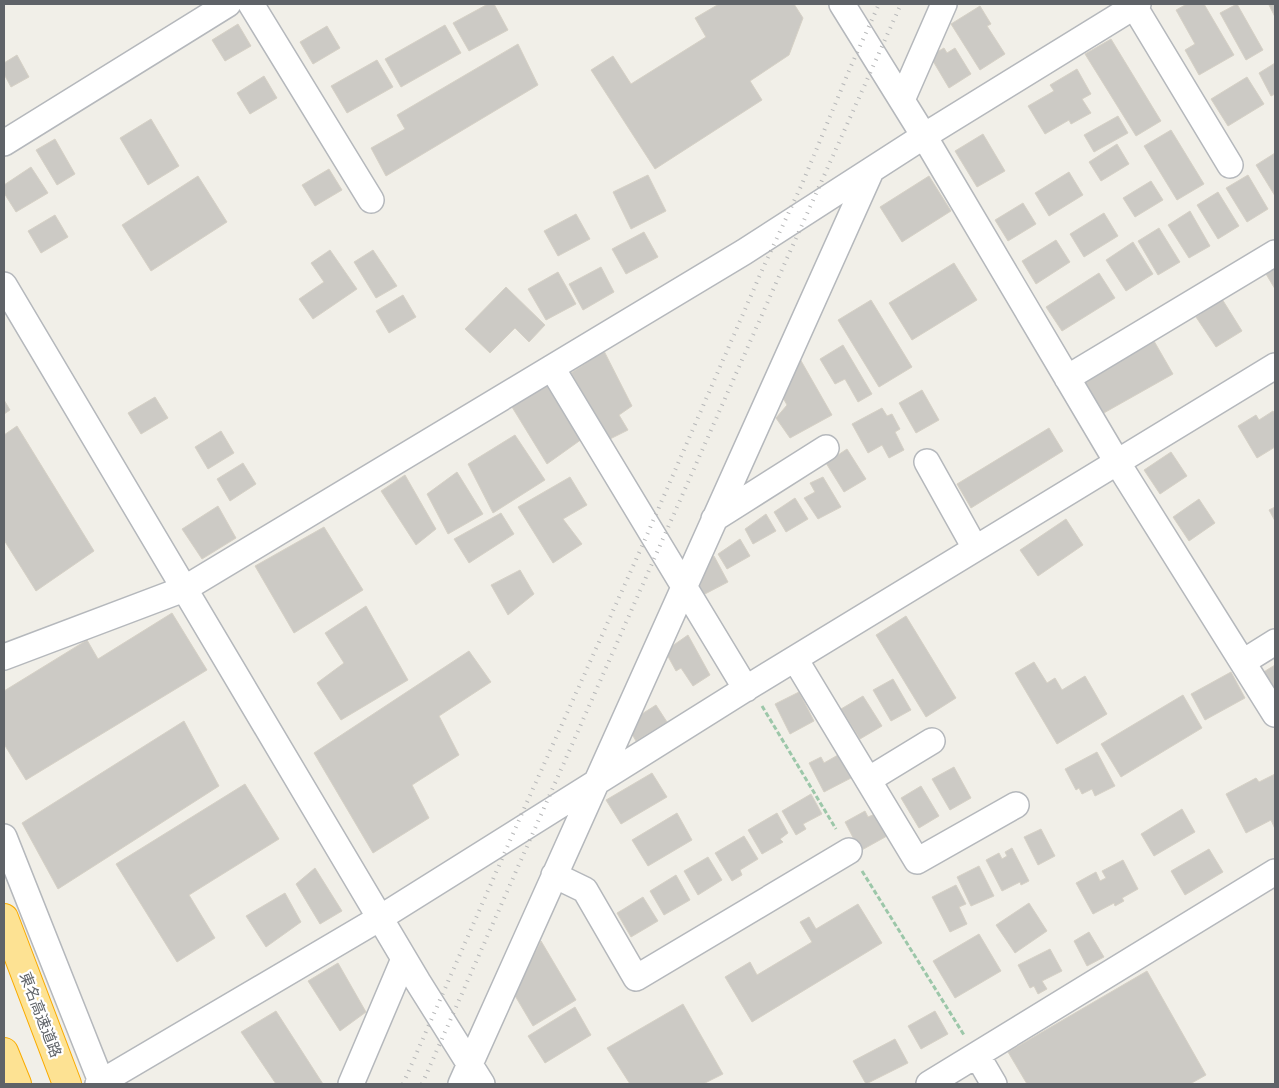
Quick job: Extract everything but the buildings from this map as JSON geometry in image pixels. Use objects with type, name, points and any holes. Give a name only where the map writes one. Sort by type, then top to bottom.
[{"type":"highway","name":"東名高速道路","points":[[4,918],[67,1084]]},
{"type":"highway","points":[[4,1052],[17,1084]]},
{"type":"street","points":[[4,143],[228,4]]},
{"type":"street","points":[[251,4],[371,200]]},
{"type":"street","points":[[842,4],[924,136],[1117,462],[1275,714]]},
{"type":"street","points":[[902,100],[944,4]]},
{"type":"street","points":[[4,657],[184,589],[744,252],[924,136],[1136,5],[1230,165]]},
{"type":"street","points":[[471,1078],[554,875],[871,171]]},
{"type":"street","points":[[1067,378],[1275,253]]},
{"type":"street","points":[[4,285],[380,918],[471,1078]]},
{"type":"street","points":[[4,837],[100,1084],[380,918],[746,689],[1275,366]]},
{"type":"street","points":[[552,368],[746,689]]},
{"type":"street","points":[[714,519],[826,448]]},
{"type":"street","points":[[927,462],[975,548]]},
{"type":"street","points":[[1243,662],[1275,642]]},
{"type":"street","points":[[795,659],[918,861],[1016,805]]},
{"type":"street","points":[[868,780],[932,741]]},
{"type":"street","points":[[554,875],[585,890],[636,978],[850,851]]},
{"type":"street","points":[[929,1084],[1275,872]]},
{"type":"street","points":[[352,1084],[404,959]]},
{"type":"street","points":[[977,1056],[994,1084]]},
{"type":"railway","points":[[403,1084],[643,544],[763,268],[802,184],[879,4]]},
{"type":"railway","points":[[422,1084],[901,4]]}]
